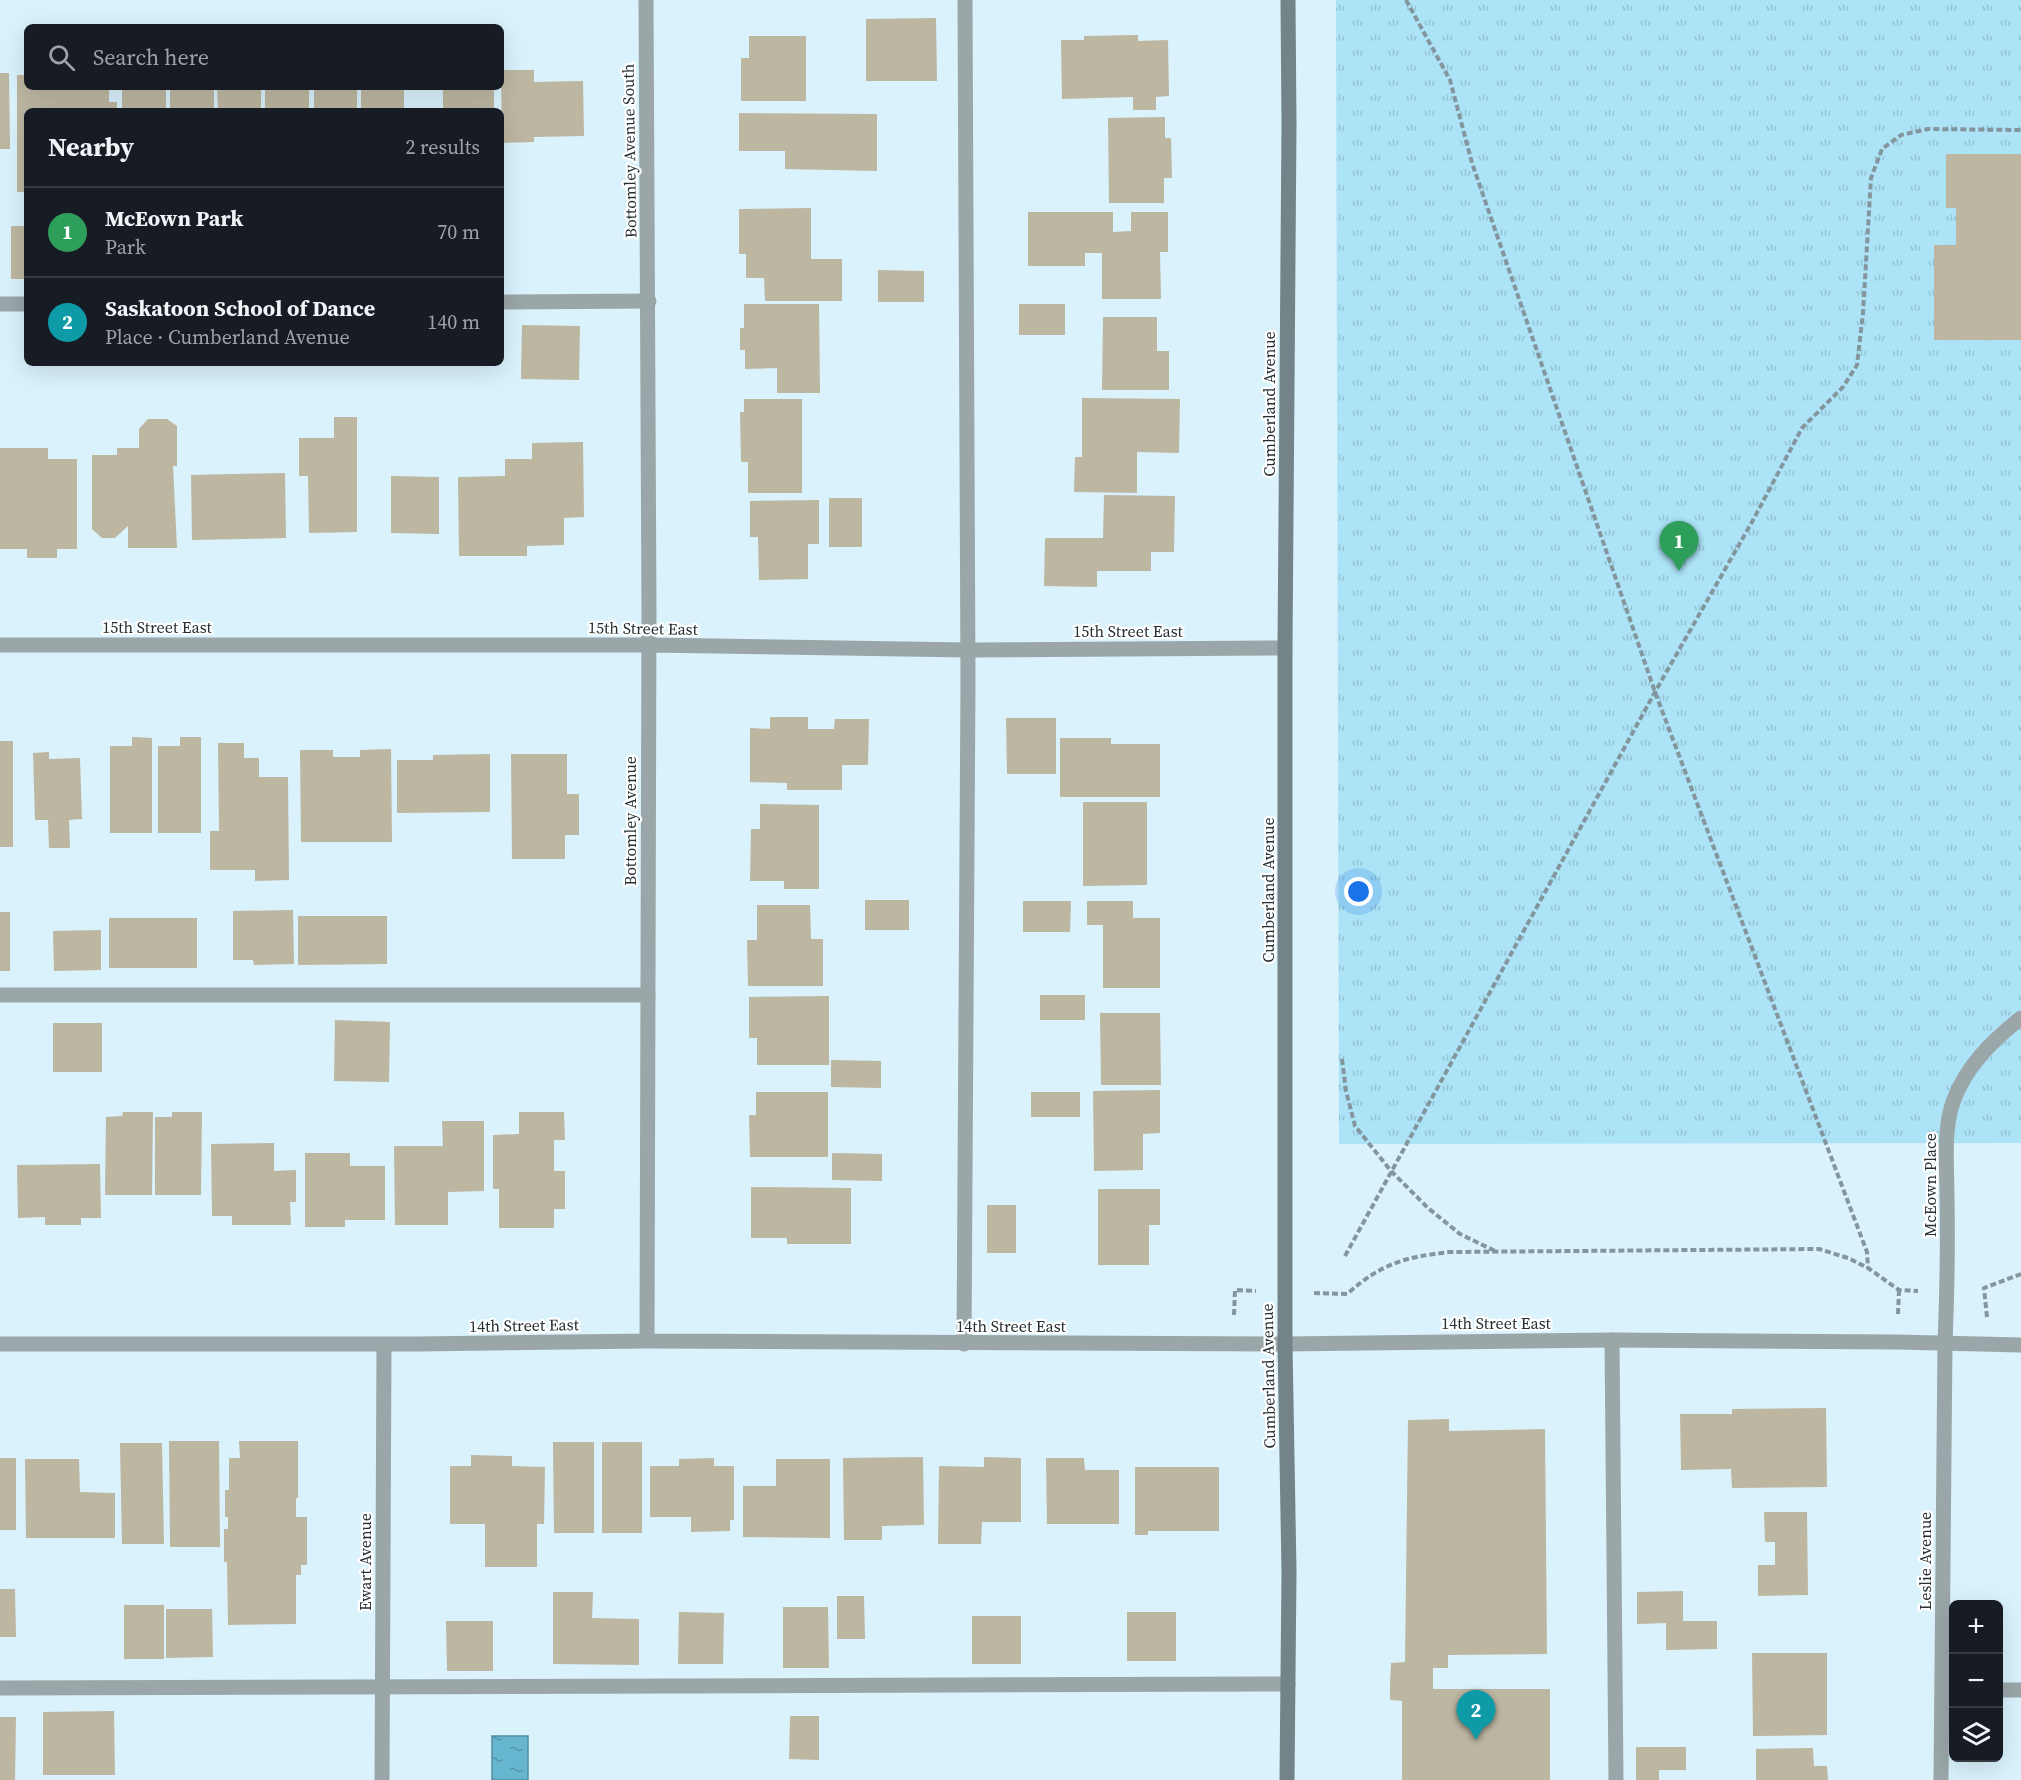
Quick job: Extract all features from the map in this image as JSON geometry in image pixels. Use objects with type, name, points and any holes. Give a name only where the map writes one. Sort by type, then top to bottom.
[{"type":"main road","name":"Cumberland Avenue","points":[[1287,1780],[1289,1572],[1285,1344],[1285,648],[1288,0]]},
{"type":"street","name":"Bottomley Avenue South","points":[[646,0],[649,301]]},
{"type":"street","points":[[963,1344],[967,650],[965,0]]},
{"type":"street","points":[[504,302],[649,301]]},
{"type":"street","name":"Bottomley Avenue","points":[[647,1341],[649,301]]},
{"type":"street","points":[[0,304],[24,304]]},
{"type":"street","name":"15th Street East","points":[[0,645],[649,645],[967,650],[1285,648]]},
{"type":"street","points":[[0,995],[648,995]]},
{"type":"street","name":"McEown Place","points":[[1945,1343],[1948,1291],[1947,1130],[1953,1102],[1978,1056],[2021,1018]]},
{"type":"street","points":[[1612,1340],[1616,1780]]},
{"type":"street","name":"14th Street East","points":[[0,1344],[647,1341],[1285,1344],[1612,1340],[2021,1345]]},
{"type":"street","name":"Leslie Avenue","points":[[1941,1780],[1948,1690],[1945,1343]]},
{"type":"street","name":"Ewart Avenue","points":[[382,1780],[384,1344]]},
{"type":"street","points":[[0,1688],[1288,1684]]},
{"type":"street","points":[[2003,1690],[2021,1690]]},
{"type":"path","points":[[1406,0],[1450,80],[1472,163],[1655,692],[1867,1252],[1868,1268]]},
{"type":"path","points":[[1345,1256],[1802,428],[1843,387],[1857,365],[1863,313],[1870,178],[1882,148],[1901,135],[1929,129],[2021,130]]},
{"type":"path","points":[[1342,1059],[1346,1091],[1355,1126],[1391,1171],[1428,1208],[1461,1234],[1496,1252]]},
{"type":"path","points":[[1286,1292],[1347,1294],[1359,1283],[1391,1263],[1417,1256],[1450,1252],[1819,1249],[1848,1258],[1868,1268],[1899,1290]]},
{"type":"path","points":[[1990,1345],[1984,1288],[2021,1274]]},
{"type":"green space","points":[[1336,0],[2021,0],[2021,1143],[1339,1144]]},
{"type":"water","points":[[492,1736],[528,1736],[528,1780],[492,1780]]},
{"type":"building","points":[[936,18],[937,81],[866,81],[866,19]]},
{"type":"building","points":[[1138,35],[1138,41],[1168,40],[1169,96],[1156,97],[1156,110],[1133,110],[1133,97],[1062,99],[1061,40],[1084,40],[1084,36]]},
{"type":"building","points":[[749,36],[806,36],[806,101],[741,101],[741,58],[749,58]]},
{"type":"building","points":[[504,70],[534,70],[534,82],[583,81],[584,136],[534,137],[534,142],[504,143],[504,108],[502,108]]},
{"type":"building","points":[[0,73],[9,73],[10,149],[0,149]]},
{"type":"building","points":[[17,75],[24,75],[24,90],[109,90],[109,102],[117,102],[117,108],[24,108],[24,192],[17,192]]},
{"type":"building","points":[[122,90],[166,90],[166,108],[122,108]]},
{"type":"building","points":[[170,90],[214,90],[214,108],[170,108]]},
{"type":"building","points":[[217,90],[261,90],[261,108],[218,108]]},
{"type":"building","points":[[265,90],[309,90],[309,108],[265,108]]},
{"type":"building","points":[[314,90],[357,90],[357,108],[314,108]]},
{"type":"building","points":[[361,90],[404,90],[404,108],[361,108]]},
{"type":"building","points":[[443,90],[494,90],[494,108],[443,108]]},
{"type":"building","points":[[739,113],[877,114],[877,171],[785,169],[785,151],[739,151]]},
{"type":"building","points":[[1165,117],[1165,138],[1171,138],[1172,178],[1164,178],[1164,203],[1109,203],[1108,118]]},
{"type":"building","points":[[1946,154],[2021,154],[2021,340],[1934,340],[1934,245],[1956,245],[1956,208],[1946,208]]},
{"type":"building","points":[[811,208],[811,259],[842,259],[842,301],[765,301],[764,278],[746,278],[746,254],[739,254],[739,209]]},
{"type":"building","points":[[1028,212],[1113,212],[1113,232],[1131,231],[1131,212],[1168,212],[1168,252],[1160,252],[1161,299],[1102,299],[1102,253],[1085,253],[1085,266],[1028,266]]},
{"type":"building","points":[[11,226],[24,226],[24,279],[11,279]]},
{"type":"building","points":[[878,270],[924,271],[924,302],[878,302]]},
{"type":"building","points":[[744,304],[819,304],[820,393],[777,393],[777,368],[745,369],[745,350],[740,350],[740,328],[744,328]]},
{"type":"building","points":[[1019,304],[1065,304],[1065,335],[1019,335]]},
{"type":"building","points":[[1103,317],[1157,317],[1157,351],[1169,351],[1169,390],[1102,390]]},
{"type":"building","points":[[522,325],[580,326],[579,380],[521,379]]},
{"type":"building","points":[[1082,398],[1180,399],[1179,453],[1137,452],[1137,493],[1074,492],[1075,457],[1082,457]]},
{"type":"building","points":[[744,399],[802,399],[802,493],[748,493],[748,462],[741,462],[740,412],[744,412]]},
{"type":"building","points":[[334,417],[357,417],[357,532],[309,533],[308,476],[299,476],[299,438],[334,438]]},
{"type":"building","points":[[148,419],[167,419],[177,426],[177,466],[173,466],[177,548],[128,548],[128,526],[115,538],[102,538],[92,529],[92,455],[117,455],[117,448],[139,448],[139,429]]},
{"type":"building","points":[[583,442],[584,517],[564,518],[564,545],[527,546],[527,556],[459,556],[458,477],[505,476],[505,459],[532,459],[532,443]]},
{"type":"building","points":[[0,448],[48,448],[48,459],[77,459],[77,549],[57,549],[57,558],[27,558],[27,549],[0,549]]},
{"type":"building","points":[[285,473],[286,538],[192,540],[191,475]]},
{"type":"building","points":[[391,476],[439,477],[439,534],[391,533]]},
{"type":"building","points":[[1104,495],[1175,496],[1174,552],[1151,552],[1151,571],[1097,571],[1097,587],[1044,586],[1045,538],[1103,538]]},
{"type":"building","points":[[829,498],[862,498],[862,547],[829,547]]},
{"type":"building","points":[[819,500],[819,544],[808,544],[808,579],[759,580],[758,537],[750,537],[750,501]]},
{"type":"building","points":[[770,717],[808,717],[808,729],[834,729],[835,719],[869,719],[868,765],[842,765],[842,790],[787,790],[787,783],[750,782],[750,728],[770,729]]},
{"type":"building","points":[[1006,718],[1056,718],[1056,774],[1007,774]]},
{"type":"building","points":[[132,737],[152,738],[152,833],[110,833],[110,746],[132,746]]},
{"type":"building","points":[[180,737],[201,737],[201,833],[158,833],[158,746],[180,746]]},
{"type":"building","points":[[1060,738],[1111,738],[1111,744],[1160,744],[1160,797],[1060,797]]},
{"type":"building","points":[[0,741],[13,741],[13,847],[0,847]]},
{"type":"building","points":[[218,743],[244,743],[244,758],[259,758],[259,777],[288,777],[289,880],[255,881],[255,870],[210,870],[210,831],[219,831]]},
{"type":"building","points":[[391,749],[392,842],[301,842],[300,750],[333,750],[333,757],[360,757],[360,750]]},
{"type":"building","points":[[49,752],[49,759],[80,758],[82,819],[69,820],[70,848],[49,848],[48,820],[35,820],[33,753]]},
{"type":"building","points":[[490,754],[490,812],[397,813],[397,760],[433,760],[433,755]]},
{"type":"building","points":[[511,754],[567,754],[567,794],[579,794],[579,835],[565,835],[565,859],[512,859]]},
{"type":"building","points":[[1083,802],[1147,802],[1147,885],[1083,886]]},
{"type":"building","points":[[760,804],[819,805],[819,889],[784,889],[784,881],[750,881],[751,829],[760,829]]},
{"type":"building","points":[[865,900],[909,900],[909,930],[865,930]]},
{"type":"building","points":[[1023,901],[1071,901],[1070,932],[1023,932]]},
{"type":"building","points":[[1087,901],[1133,901],[1133,918],[1160,918],[1160,988],[1103,988],[1103,925],[1087,925]]},
{"type":"building","points":[[757,905],[810,905],[811,939],[823,939],[823,986],[748,986],[747,940],[757,940]]},
{"type":"building","points":[[293,910],[294,964],[254,965],[253,960],[233,960],[233,911]]},
{"type":"building","points":[[0,912],[10,912],[10,971],[0,971]]},
{"type":"building","points":[[298,916],[387,916],[387,964],[298,965]]},
{"type":"building","points":[[109,918],[197,918],[197,968],[109,968]]},
{"type":"building","points":[[101,930],[101,970],[54,971],[53,931]]},
{"type":"building","points":[[1040,995],[1085,995],[1085,1020],[1040,1020]]},
{"type":"building","points":[[829,996],[829,1065],[757,1065],[757,1038],[749,1038],[749,997]]},
{"type":"building","points":[[1100,1013],[1160,1013],[1161,1085],[1101,1085]]},
{"type":"building","points":[[335,1020],[390,1022],[389,1082],[334,1081]]},
{"type":"building","points":[[53,1023],[102,1023],[102,1072],[53,1072]]},
{"type":"building","points":[[831,1060],[881,1061],[881,1088],[831,1087]]},
{"type":"building","points":[[1160,1090],[1160,1133],[1143,1134],[1143,1170],[1094,1171],[1093,1091]]},
{"type":"building","points":[[756,1092],[828,1092],[828,1157],[750,1157],[749,1115],[756,1115]]},
{"type":"building","points":[[1031,1092],[1080,1092],[1080,1117],[1031,1117]]},
{"type":"building","points":[[123,1112],[153,1112],[152,1195],[105,1195],[106,1117],[122,1116]]},
{"type":"building","points":[[172,1112],[202,1112],[201,1195],[155,1195],[155,1117],[172,1117]]},
{"type":"building","points":[[519,1112],[564,1112],[565,1140],[554,1140],[554,1171],[565,1171],[565,1209],[554,1209],[554,1228],[499,1228],[499,1189],[493,1189],[493,1135],[519,1134]]},
{"type":"building","points":[[442,1121],[484,1121],[484,1191],[448,1192],[448,1225],[395,1225],[394,1146],[443,1146]]},
{"type":"building","points":[[274,1143],[274,1171],[296,1170],[296,1202],[290,1202],[291,1225],[232,1225],[232,1216],[212,1216],[211,1144]]},
{"type":"building","points":[[305,1153],[350,1153],[350,1166],[385,1166],[385,1220],[345,1220],[345,1227],[305,1227]]},
{"type":"building","points":[[832,1153],[882,1154],[882,1181],[832,1180]]},
{"type":"building","points":[[100,1164],[101,1218],[81,1218],[81,1225],[45,1225],[45,1217],[18,1218],[17,1165]]},
{"type":"building","points":[[751,1187],[851,1188],[851,1244],[787,1244],[787,1238],[751,1238]]},
{"type":"building","points":[[1098,1189],[1160,1189],[1160,1225],[1149,1225],[1149,1265],[1098,1265]]},
{"type":"building","points":[[987,1205],[1016,1205],[1016,1253],[987,1253]]},
{"type":"building","points":[[1826,1408],[1827,1487],[1732,1488],[1731,1469],[1681,1470],[1680,1414],[1732,1414],[1732,1409]]},
{"type":"building","points":[[1449,1419],[1449,1431],[1545,1429],[1547,1654],[1448,1655],[1448,1668],[1433,1668],[1433,1689],[1550,1689],[1550,1780],[1402,1780],[1402,1701],[1390,1700],[1390,1683],[1391,1663],[1405,1662],[1408,1420]]},
{"type":"building","points":[[169,1441],[219,1441],[220,1547],[170,1547]]},
{"type":"building","points":[[239,1441],[298,1441],[296,1517],[307,1517],[307,1565],[301,1565],[301,1575],[296,1575],[296,1624],[228,1625],[227,1562],[224,1562],[224,1529],[228,1529],[228,1517],[225,1517],[225,1490],[229,1490],[229,1458],[240,1458]]},
{"type":"building","points":[[553,1442],[594,1442],[594,1533],[554,1533]]},
{"type":"building","points":[[602,1442],[642,1442],[642,1533],[602,1533]]},
{"type":"building","points":[[120,1443],[162,1443],[164,1544],[122,1544]]},
{"type":"building","points":[[471,1455],[512,1456],[512,1466],[545,1467],[544,1524],[537,1524],[537,1567],[485,1567],[485,1524],[450,1524],[450,1466],[471,1466]]},
{"type":"building","points":[[923,1457],[924,1525],[882,1526],[882,1540],[844,1540],[843,1458]]},
{"type":"building","points":[[984,1457],[1021,1458],[1021,1522],[982,1522],[981,1544],[938,1544],[939,1466],[984,1467]]},
{"type":"building","points":[[0,1458],[16,1458],[16,1530],[0,1530]]},
{"type":"building","points":[[714,1458],[714,1466],[734,1466],[734,1520],[730,1520],[730,1531],[691,1532],[691,1517],[650,1517],[650,1466],[679,1466],[679,1459]]},
{"type":"building","points":[[1046,1458],[1084,1458],[1085,1470],[1119,1470],[1119,1524],[1047,1524]]},
{"type":"building","points":[[25,1459],[79,1459],[80,1492],[115,1493],[115,1538],[26,1538]]},
{"type":"building","points":[[776,1459],[830,1459],[830,1538],[743,1537],[743,1486],[776,1486]]},
{"type":"building","points":[[1135,1467],[1219,1467],[1219,1531],[1148,1531],[1148,1535],[1135,1535]]},
{"type":"building","points":[[1764,1512],[1807,1512],[1808,1595],[1758,1596],[1758,1565],[1775,1565],[1775,1542],[1765,1542]]},
{"type":"building","points":[[0,1589],[15,1589],[16,1637],[0,1637]]},
{"type":"building","points":[[1683,1591],[1683,1621],[1717,1621],[1717,1649],[1666,1650],[1666,1623],[1637,1624],[1637,1592]]},
{"type":"building","points":[[553,1592],[593,1592],[592,1618],[639,1619],[639,1665],[553,1664]]},
{"type":"building","points":[[837,1596],[864,1596],[865,1639],[837,1639]]},
{"type":"building","points":[[124,1605],[164,1605],[164,1659],[124,1659]]},
{"type":"building","points":[[783,1607],[828,1607],[829,1668],[783,1668]]},
{"type":"building","points":[[166,1609],[212,1609],[213,1657],[166,1658]]},
{"type":"building","points":[[679,1612],[724,1613],[723,1664],[678,1664]]},
{"type":"building","points":[[1127,1612],[1176,1612],[1176,1661],[1127,1661]]},
{"type":"building","points":[[972,1616],[1021,1616],[1021,1664],[972,1664]]},
{"type":"building","points":[[446,1621],[493,1621],[493,1671],[447,1671]]},
{"type":"building","points":[[1752,1653],[1827,1653],[1827,1735],[1753,1736]]},
{"type":"building","points":[[114,1711],[115,1775],[43,1775],[43,1712]]},
{"type":"building","points":[[790,1716],[819,1716],[819,1760],[789,1759]]},
{"type":"building","points":[[0,1717],[16,1717],[15,1780],[0,1780]]},
{"type":"building","points":[[1636,1747],[1686,1747],[1686,1770],[1659,1770],[1659,1780],[1636,1780]]},
{"type":"building","points":[[1813,1748],[1814,1766],[1827,1766],[1828,1780],[1756,1780],[1756,1749]]},
{"type":"place","name":"McEown Park","points":[[1679,571]]},
{"type":"place","name":"Saskatoon School of Dance","points":[[1476,1740]]}]
